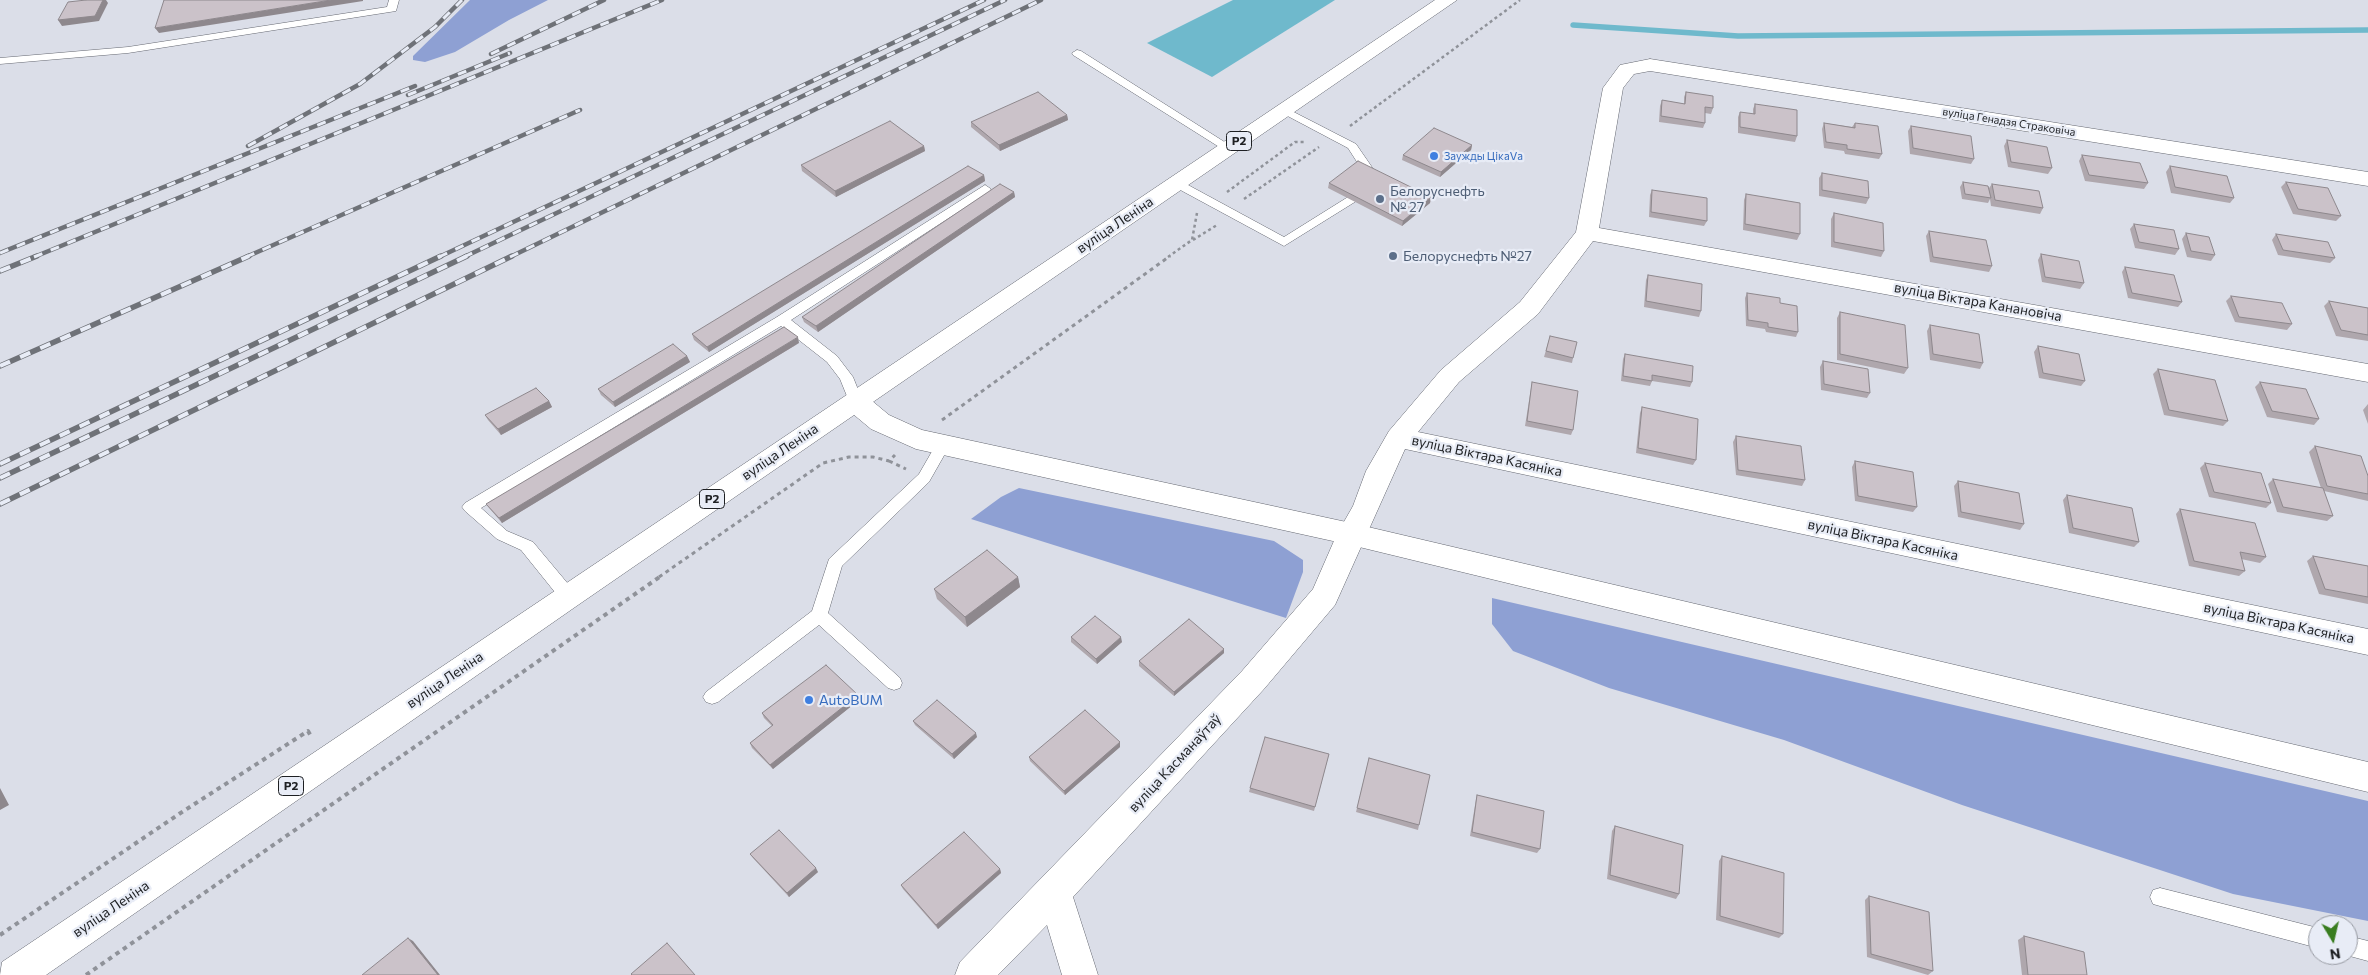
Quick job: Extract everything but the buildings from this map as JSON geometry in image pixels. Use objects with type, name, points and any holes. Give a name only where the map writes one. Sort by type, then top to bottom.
[{"type":"street","name":"вуліца Леніна","points":[[15,975],[568,596],[1448,0]]},
{"type":"street","name":"вуліца Генадзя Страковіча","points":[[1587,233],[1613,88],[1627,70],[1650,65],[2368,179]]},
{"type":"street","name":"вуліца Віктара Канановіча","points":[[1587,233],[2368,373]]},
{"type":"street","name":"вуліца Касманаўтаў","points":[[973,975],[1054,892],[1253,680],[1325,596],[1351,534],[1366,508],[1380,471],[1398,438],[1450,376],[1529,308],[1587,233]]},
{"type":"street","points":[[856,402],[880,422],[930,442],[1351,534],[2368,777]]},
{"type":"street","name":"вуліца Віктара Касяніка","points":[[1398,438],[2368,642]]},
{"type":"street","points":[[1054,892],[1080,975]]},
{"type":"lane","points":[[0,61],[137,49],[392,9],[394,0]]},
{"type":"lane","points":[[1077,53],[1228,148]]},
{"type":"lane","points":[[1284,110],[1352,146],[1370,172]]},
{"type":"lane","points":[[1177,183],[1284,242],[1352,200]]},
{"type":"lane","points":[[568,596],[527,546],[502,535],[470,506],[782,320],[985,188]]},
{"type":"lane","points":[[782,320],[832,359],[846,377],[856,402]]},
{"type":"lane","points":[[712,697],[819,614],[835,563],[924,478],[930,442]]},
{"type":"lane","points":[[819,614],[894,683]]},
{"type":"lane","points":[[2160,897],[2308,935]]},
{"type":"path","points":[[86,975],[823,463],[849,457],[873,457],[889,461],[930,442],[1192,240],[1234,214],[1240,209],[1241,202],[1356,123],[1520,0]]},
{"type":"path","points":[[1192,240],[1195,215],[1296,142],[1306,141]]},
{"type":"path","points":[[1312,144],[1319,148]]},
{"type":"path","points":[[0,935],[179,814],[308,732]]},
{"type":"shaded area","points":[[470,0],[548,0],[509,20],[455,52],[425,62],[413,60],[413,56]]},
{"type":"shaded area","points":[[1233,0],[1335,0],[1212,77],[1147,43]]},
{"type":"shaded area","points":[[1019,488],[1274,541],[1303,560],[1303,572],[1286,618],[971,519],[1001,497]]},
{"type":"shaded area","points":[[1492,598],[2368,801],[2368,921],[2358,919],[2358,915],[2338,915],[2233,894],[1962,805],[1784,740],[1609,688],[1513,651],[1492,624]]},
{"type":"waterway","points":[[1573,25],[1738,36],[2368,30]]},
{"type":"railway","points":[[248,146],[360,84],[435,27],[462,0]]},
{"type":"railway","points":[[491,54],[604,0]]},
{"type":"railway","points":[[34,257],[662,0]]},
{"type":"railway","points":[[439,257],[984,0]]},
{"type":"railway","points":[[464,257],[1005,0]]},
{"type":"railway","points":[[510,257],[1041,0]]},
{"type":"railway","points":[[408,95],[510,53]]},
{"type":"railway","points":[[0,253],[415,86]]},
{"type":"railway","points":[[246,257],[580,110]]},
{"type":"railway","points":[[0,271],[37,256]]},
{"type":"railway","points":[[0,366],[249,256]]},
{"type":"railway","points":[[0,464],[441,256]]},
{"type":"railway","points":[[0,478],[467,256]]},
{"type":"railway","points":[[0,504],[512,256]]},
{"type":"place","name":"Заужды ЦікаVа","points":[[1434,156]]},
{"type":"place","name":"Белоруснефть № 27","points":[[1380,199]]},
{"type":"place","name":"Белоруснефть №27","points":[[1393,256]]},
{"type":"place","name":"AutoBUM","points":[[809,700]]}]
